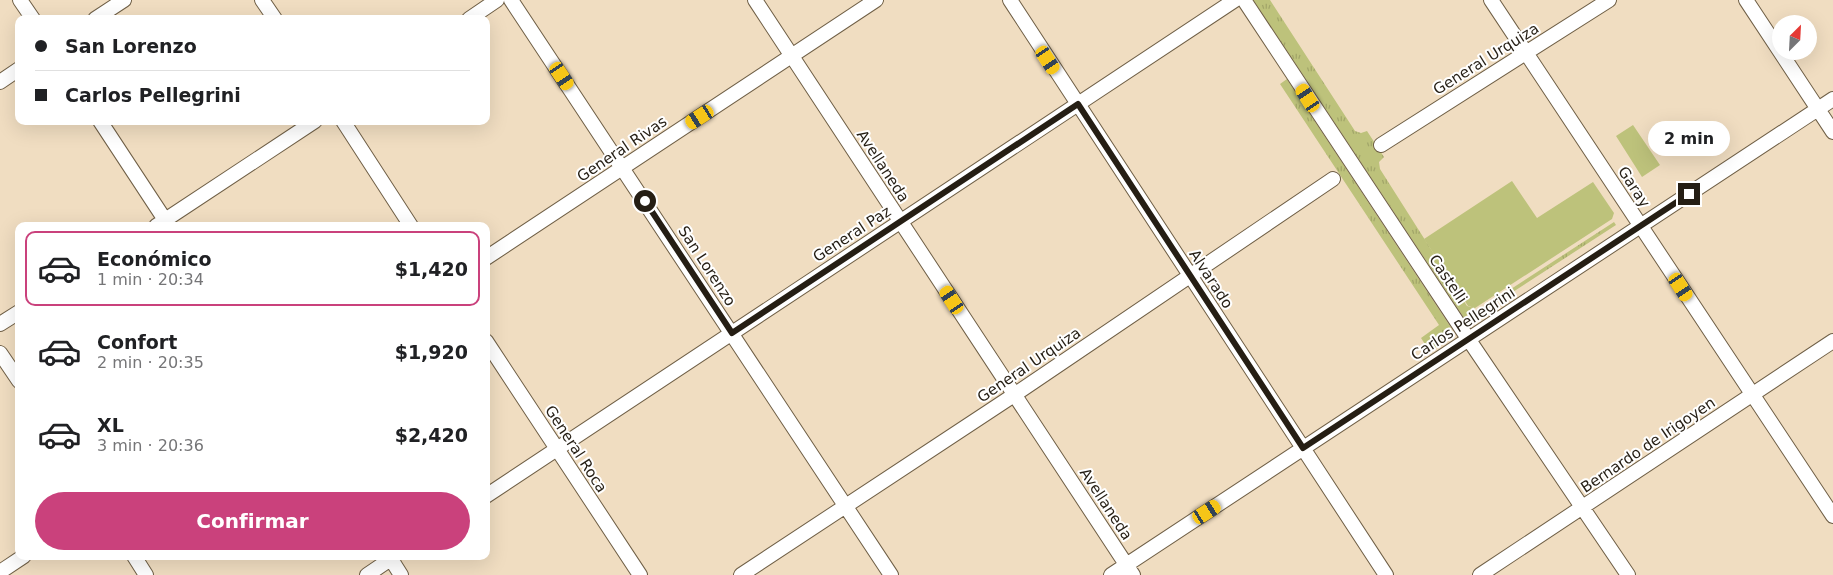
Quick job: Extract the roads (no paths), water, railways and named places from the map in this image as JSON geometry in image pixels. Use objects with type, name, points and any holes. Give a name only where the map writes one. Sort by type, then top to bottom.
[{"type":"street","points":[[20,0],[30,15]]},
{"type":"street","points":[[101,15],[124,0]]},
{"type":"street","points":[[262,0],[272,15]]},
{"type":"street","points":[[475,15],[497,0]]},
{"type":"street","name":"San Lorenzo","points":[[511,0],[891,575]]},
{"type":"street","name":"Avellaneda","points":[[755,0],[1130,570]]},
{"type":"street","name":"General Rivas","points":[[490,255],[876,0]]},
{"type":"street","name":"Alvarado","points":[[1010,0],[1386,575]]},
{"type":"street","name":"General Paz","points":[[490,493],[1235,0]]},
{"type":"street","name":"Castelli","points":[[1244,0],[1469,340],[1628,575]]},
{"type":"street","name":"Garay","points":[[1491,0],[1833,516]]},
{"type":"street","name":"General Urquiza","points":[[1381,145],[1609,0]]},
{"type":"street","points":[[1746,0],[1833,132]]},
{"type":"street","points":[[0,82],[15,72]]},
{"type":"street","name":"Carlos Pellegrini","points":[[1111,575],[1130,570],[1303,448],[1833,99]]},
{"type":"street","points":[[102,125],[162,222]]},
{"type":"street","points":[[166,222],[309,125]]},
{"type":"street","points":[[346,125],[409,222]]},
{"type":"street","name":"General Urquiza","points":[[741,575],[1014,395],[1333,179]]},
{"type":"street","points":[[0,324],[15,315]]},
{"type":"street","name":"Bernardo de Irigoyen","points":[[1480,575],[1833,341]]},
{"type":"street","name":"General Roca","points":[[490,347],[640,575]]},
{"type":"street","points":[[0,352],[15,375]]},
{"type":"street","points":[[0,572],[18,560]]},
{"type":"street","points":[[137,560],[146,575]]},
{"type":"street","points":[[366,575],[388,560]]},
{"type":"street","points":[[394,560],[402,575]]}]
